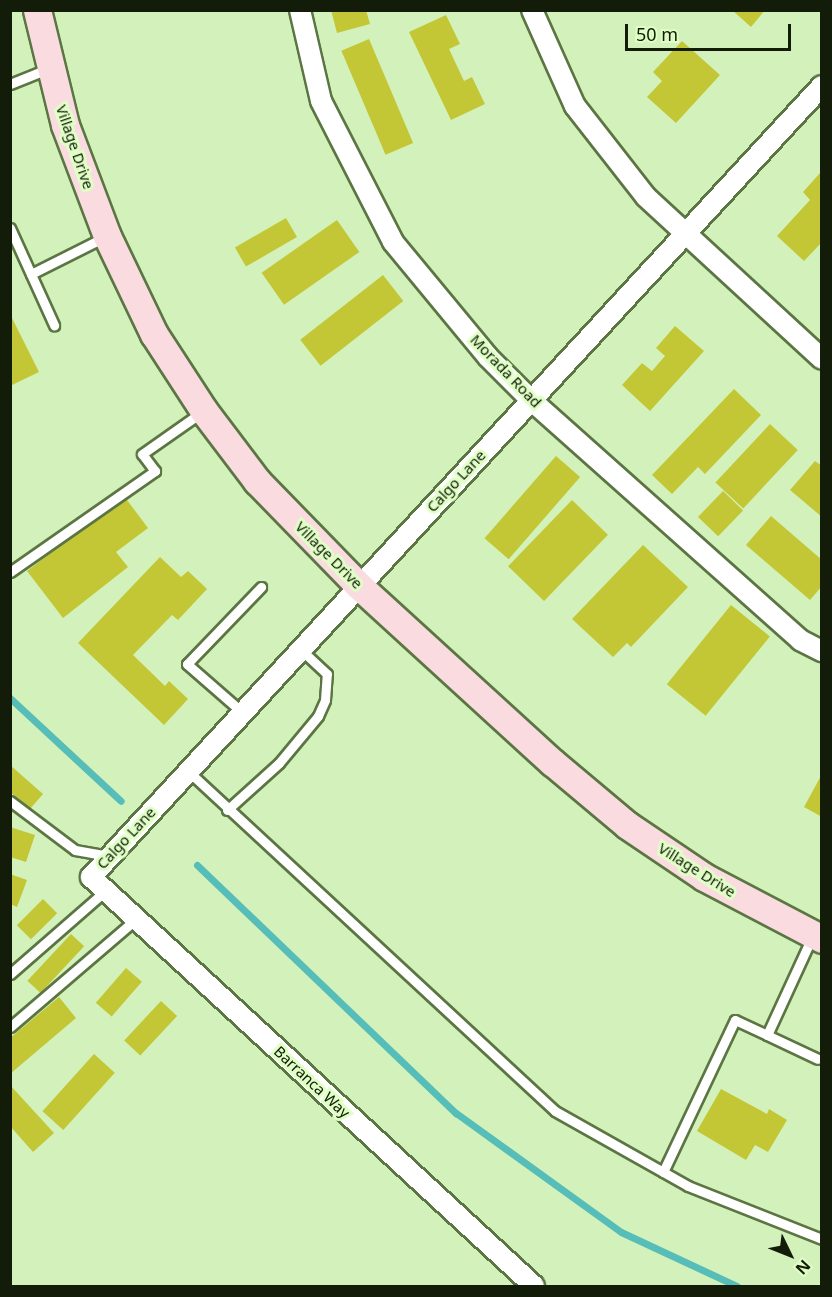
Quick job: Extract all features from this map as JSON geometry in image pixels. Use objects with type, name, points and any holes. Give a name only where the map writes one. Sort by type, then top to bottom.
[{"type":"main road","name":"Village Drive","points":[[37,10],[65,125],[108,236],[154,334],[204,411],[257,481],[358,585],[552,762],[627,825],[704,877],[817,937]]},
{"type":"street","name":"Morada Road","points":[[300,10],[321,100],[393,242],[488,357],[531,400],[800,640],[822,651]]},
{"type":"street","points":[[532,10],[575,106],[646,197],[684,236],[822,359]]},
{"type":"street","name":"Calgo Lane","points":[[91,877],[358,585],[822,86]]},
{"type":"street","name":"Barranca Way","points":[[91,877],[534,1287]]},
{"type":"lane","points":[[10,84],[50,68]]},
{"type":"lane","points":[[10,228],[54,325]]},
{"type":"lane","points":[[32,273],[108,236]]},
{"type":"lane","points":[[10,572],[155,471],[142,454],[204,411]]},
{"type":"lane","points":[[242,712],[187,664],[261,587]]},
{"type":"lane","points":[[227,810],[279,762],[318,716],[325,700],[327,674],[300,649]]},
{"type":"lane","points":[[188,771],[227,810],[555,1111],[663,1172],[763,1219],[822,1239]]},
{"type":"lane","points":[[10,801],[75,850],[110,856]]},
{"type":"lane","points":[[10,974],[105,891]]},
{"type":"lane","points":[[10,1027],[136,919]]},
{"type":"lane","points":[[767,1035],[817,937]]},
{"type":"lane","points":[[663,1172],[735,1020],[818,1059]]},
{"type":"building","points":[[331,10],[366,10],[370,24],[337,33]]},
{"type":"building","points":[[732,10],[765,10],[751,27]]},
{"type":"building","points":[[446,15],[460,44],[449,49],[464,81],[472,77],[485,104],[451,120],[409,32]]},
{"type":"building","points":[[369,39],[413,143],[386,155],[341,51]]},
{"type":"building","points":[[682,41],[720,75],[676,123],[647,97],[662,81],[653,72]]},
{"type":"building","points":[[820,173],[822,242],[804,261],[777,236],[810,200],[803,192]]},
{"type":"building","points":[[286,218],[297,237],[246,267],[235,248]]},
{"type":"building","points":[[337,220],[359,252],[284,305],[262,273]]},
{"type":"building","points":[[383,275],[403,301],[321,366],[300,340]]},
{"type":"building","points":[[10,314],[39,372],[10,386]]},
{"type":"building","points":[[675,326],[704,351],[650,411],[622,385],[642,363],[652,371],[665,356],[656,348]]},
{"type":"building","points":[[734,389],[761,415],[705,474],[698,467],[672,494],[652,475]]},
{"type":"building","points":[[770,424],[798,450],[743,508],[715,483]]},
{"type":"building","points":[[556,456],[580,477],[509,559],[484,538]]},
{"type":"building","points":[[815,461],[822,466],[822,517],[790,490]]},
{"type":"building","points":[[723,491],[743,510],[718,536],[698,517]]},
{"type":"building","points":[[124,496],[148,528],[116,552],[128,567],[63,618],[27,571]]},
{"type":"building","points":[[572,500],[608,535],[544,601],[508,566]]},
{"type":"building","points":[[771,516],[822,560],[822,586],[810,600],[746,545]]},
{"type":"building","points":[[643,545],[688,587],[631,647],[627,643],[613,657],[572,619]]},
{"type":"building","points":[[160,557],[181,577],[188,571],[207,589],[178,620],[172,615],[133,655],[165,686],[169,681],[188,699],[164,725],[78,643]]},
{"type":"building","points":[[731,605],[770,636],[706,716],[667,684]]},
{"type":"building","points":[[10,765],[43,794],[30,809],[10,792]]},
{"type":"building","points":[[822,774],[822,817],[804,807]]},
{"type":"building","points":[[10,827],[35,835],[26,862],[10,857]]},
{"type":"building","points":[[10,874],[27,880],[17,907],[10,904]]},
{"type":"building","points":[[43,899],[57,913],[31,939],[17,925]]},
{"type":"building","points":[[71,934],[84,946],[41,993],[27,981]]},
{"type":"building","points":[[126,968],[142,982],[112,1016],[96,1003]]},
{"type":"building","points":[[59,997],[76,1018],[10,1074],[10,1038]]},
{"type":"building","points":[[161,1001],[177,1016],[140,1055],[124,1040]]},
{"type":"building","points":[[94,1054],[115,1073],[63,1130],[42,1111]]},
{"type":"building","points":[[10,1085],[54,1133],[33,1152],[10,1126]]},
{"type":"building","points":[[721,1089],[767,1114],[769,1109],[787,1120],[768,1152],[755,1145],[746,1160],[697,1131]]},
{"type":"waterway","points":[[10,698],[121,801]]},
{"type":"waterway","points":[[197,865],[456,1113],[621,1232],[737,1286]]}]
